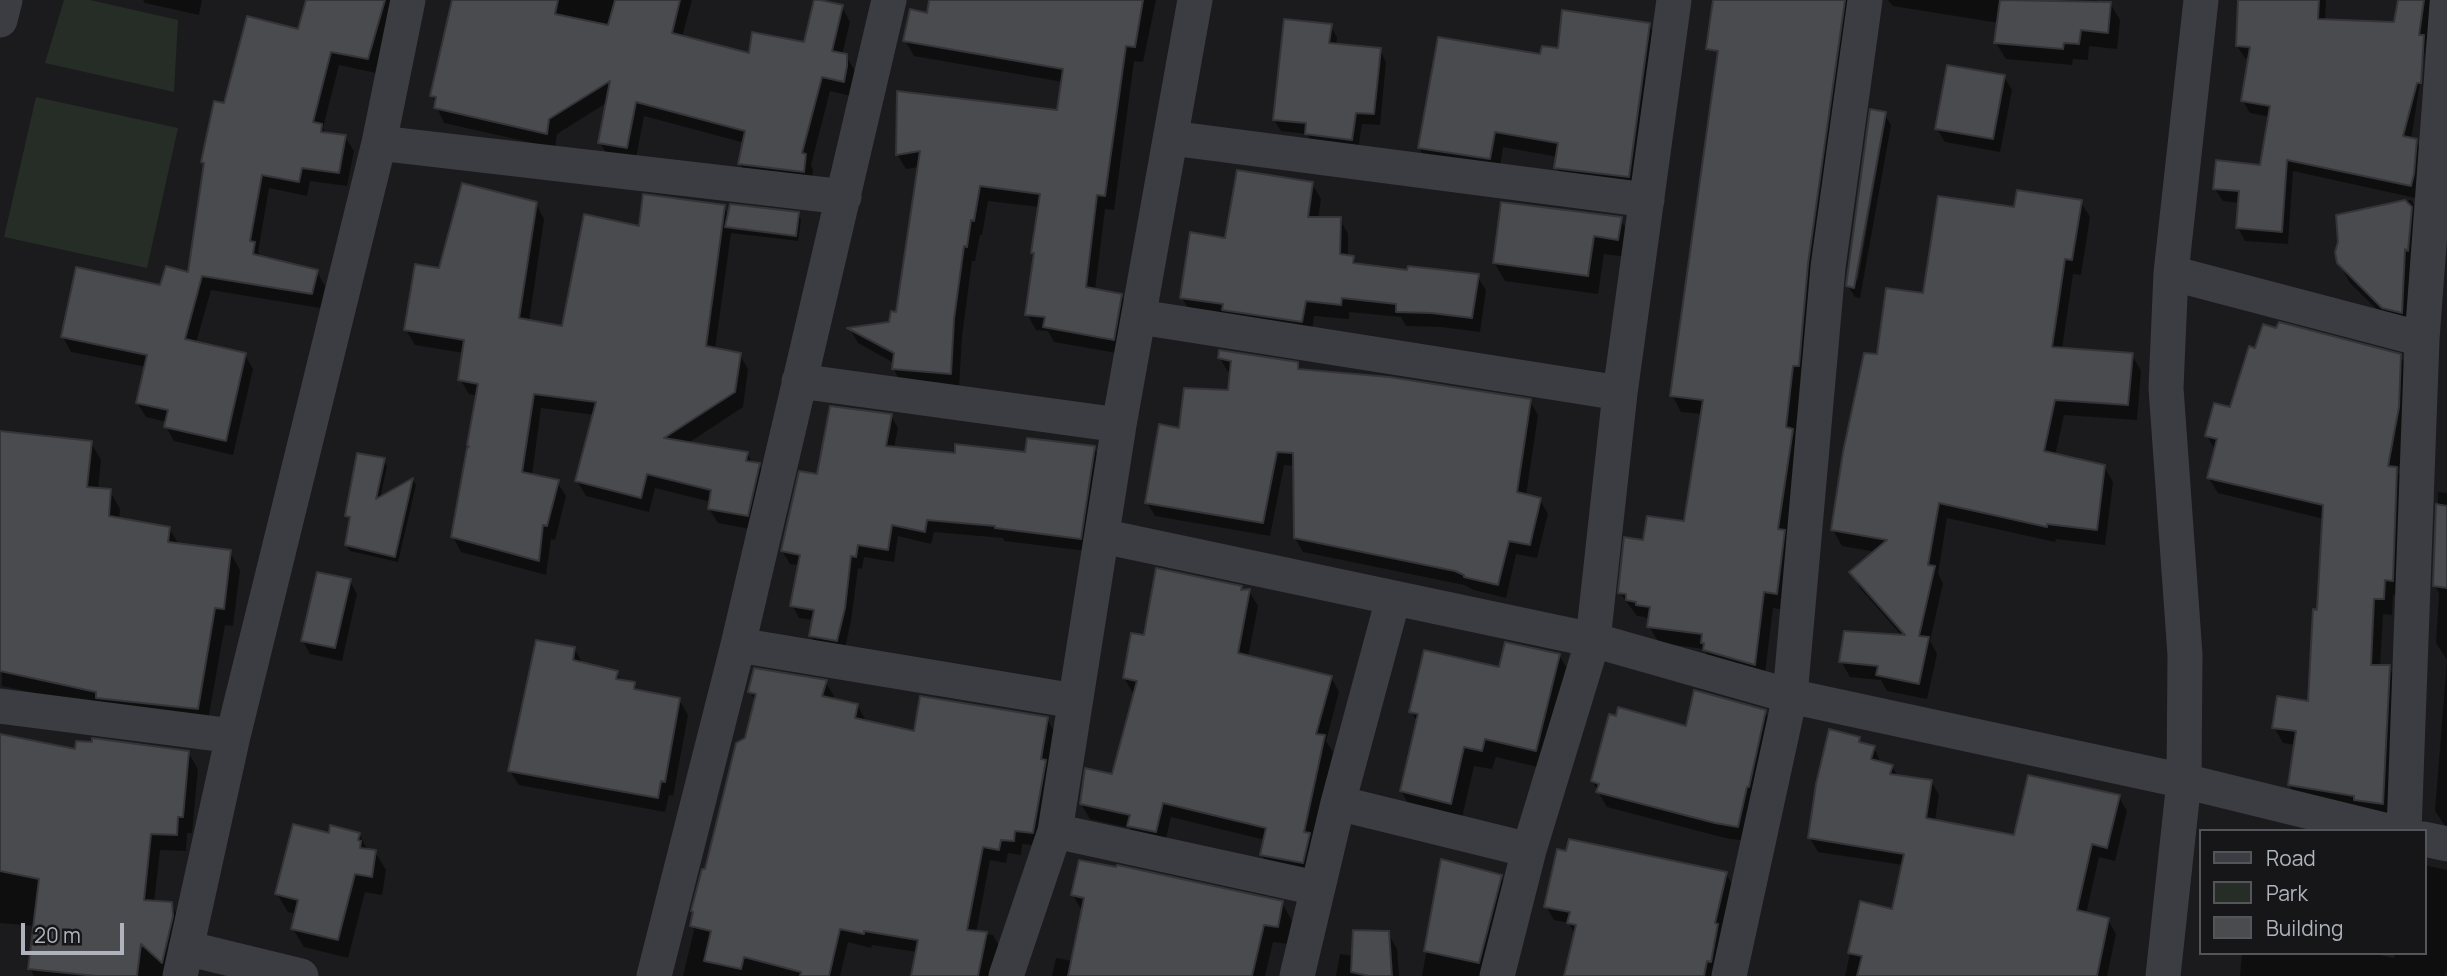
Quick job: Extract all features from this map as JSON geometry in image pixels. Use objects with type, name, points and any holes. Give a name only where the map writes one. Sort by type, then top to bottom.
[{"type":"street","points":[[0,20],[5,0]]},
{"type":"street","points":[[301,976],[183,962],[233,736],[379,143],[408,0]]},
{"type":"street","points":[[654,976],[738,645],[889,0]]},
{"type":"street","points":[[1006,976],[1055,831],[1119,425],[1195,0]]},
{"type":"street","points":[[1497,976],[1529,850],[1593,640],[1620,393],[1674,0]]},
{"type":"street","points":[[1729,976],[1790,696],[1828,267],[1865,0]]},
{"type":"street","points":[[2163,976],[2184,781],[2185,655],[2166,388],[2171,273],[2201,0]]},
{"type":"street","points":[[2404,829],[2423,339],[2445,75],[2447,4]]},
{"type":"street","points":[[1171,138],[1647,200]]},
{"type":"street","points":[[379,143],[844,197]]},
{"type":"street","points":[[2171,273],[2423,339]]},
{"type":"street","points":[[1140,317],[1620,393]]},
{"type":"street","points":[[799,381],[1119,425]]},
{"type":"street","points":[[1102,536],[1394,600],[1593,640],[1790,696],[2184,781],[2381,829]]},
{"type":"street","points":[[1297,976],[1338,803],[1394,600]]},
{"type":"street","points":[[738,645],[1075,701]]},
{"type":"street","points":[[0,706],[233,736]]},
{"type":"street","points":[[1338,803],[1529,850]]},
{"type":"street","points":[[1055,831],[1317,888]]},
{"type":"street","points":[[2426,839],[2447,844]]},
{"type":"green space","points":[[64,0],[90,0],[178,20],[174,92],[45,63]]},
{"type":"green space","points":[[36,97],[178,128],[147,268],[4,237]]},
{"type":"building","points":[[306,0],[385,0],[368,59],[331,52],[313,122],[322,124],[321,132],[346,135],[339,173],[302,168],[299,182],[262,175],[250,241],[255,242],[253,254],[318,270],[312,294],[202,276],[185,339],[246,353],[226,441],[164,427],[168,410],[136,403],[147,355],[61,337],[76,267],[160,285],[166,266],[188,272],[204,163],[201,162],[214,101],[224,103],[247,16],[298,29]]},
{"type":"building","points":[[452,0],[558,0],[555,14],[608,25],[615,0],[680,0],[672,33],[749,53],[752,32],[804,42],[814,0],[820,0],[843,5],[832,51],[847,54],[844,82],[822,77],[802,153],[806,154],[804,172],[738,164],[745,131],[636,102],[627,148],[598,143],[610,81],[549,119],[547,134],[434,108],[436,97],[430,96]]},
{"type":"building","points":[[929,0],[1143,0],[1135,47],[1126,46],[1105,196],[1097,195],[1086,287],[1122,294],[1114,340],[1043,327],[1045,317],[1025,315],[1040,194],[980,186],[974,221],[971,220],[967,247],[964,246],[954,319],[951,374],[892,369],[894,353],[847,328],[889,322],[891,311],[896,312],[920,151],[896,155],[897,91],[1057,110],[1063,69],[903,41],[910,9],[927,13]]},
{"type":"building","points":[[1713,0],[1845,0],[1808,264],[1799,366],[1793,366],[1786,427],[1793,429],[1778,529],[1785,530],[1777,594],[1764,592],[1755,665],[1703,650],[1702,634],[1647,627],[1650,607],[1636,605],[1636,602],[1626,600],[1626,594],[1618,593],[1624,537],[1643,540],[1647,516],[1684,521],[1703,400],[1670,396],[1718,51],[1706,49]]},
{"type":"building","points":[[2000,0],[2111,2],[2108,33],[2081,30],[2079,44],[2064,43],[2063,49],[1994,43]]},
{"type":"building","points":[[2238,0],[2319,0],[2318,19],[2394,22],[2398,0],[2424,0],[2419,35],[2424,35],[2421,83],[2417,83],[2403,136],[2417,139],[2411,186],[2287,160],[2282,232],[2236,228],[2239,191],[2213,189],[2216,160],[2260,165],[2270,106],[2241,101],[2250,47],[2236,46]]},
{"type":"building","points":[[1562,10],[1650,23],[1629,177],[1554,168],[1558,143],[1495,132],[1490,159],[1418,148],[1438,37],[1540,54],[1542,46],[1558,48]]},
{"type":"building","points":[[1284,19],[1332,24],[1329,43],[1381,48],[1374,114],[1356,113],[1352,140],[1305,134],[1306,123],[1273,120]]},
{"type":"building","points":[[1947,65],[2005,75],[1993,139],[1935,129]]},
{"type":"building","points":[[1870,109],[1886,112],[1854,288],[1846,286]]},
{"type":"building","points":[[1237,170],[1313,182],[1308,217],[1341,217],[1340,254],[1354,256],[1353,263],[1407,270],[1408,266],[1479,274],[1472,318],[1396,312],[1396,304],[1342,298],[1341,305],[1306,301],[1302,322],[1222,310],[1223,304],[1180,298],[1190,232],[1225,238]]},
{"type":"building","points":[[462,183],[537,202],[519,318],[562,326],[584,214],[639,226],[643,194],[725,205],[706,346],[741,353],[735,392],[664,438],[748,452],[746,461],[760,463],[748,516],[708,509],[711,490],[647,474],[641,498],[575,481],[596,402],[534,394],[522,472],[559,480],[547,526],[543,525],[539,561],[451,537],[478,384],[458,380],[464,340],[404,330],[415,264],[439,268]]},
{"type":"building","points":[[2017,190],[2082,200],[2072,260],[2065,259],[2052,347],[2133,353],[2128,405],[2055,400],[2044,451],[2105,465],[2097,530],[2047,524],[2047,527],[1939,503],[1928,565],[1935,566],[1919,636],[1929,637],[1919,684],[1876,675],[1878,666],[1839,662],[1844,631],[1905,635],[1849,572],[1887,540],[1831,530],[1843,452],[1864,353],[1877,354],[1886,288],[1923,293],[1938,196],[2014,207]]},
{"type":"building","points":[[2405,200],[2412,207],[2408,251],[2405,249],[2402,313],[2382,308],[2337,263],[2335,252],[2338,242],[2336,215]]},
{"type":"building","points":[[1501,202],[1622,217],[1618,240],[1594,236],[1588,276],[1493,263]]},
{"type":"building","points":[[730,204],[799,212],[796,236],[725,227]]},
{"type":"building","points":[[2279,322],[2401,354],[2399,407],[2388,466],[2397,467],[2393,581],[2385,580],[2384,599],[2374,599],[2371,665],[2390,665],[2383,804],[2354,800],[2354,796],[2288,785],[2296,731],[2272,728],[2277,696],[2308,701],[2323,505],[2207,478],[2217,439],[2205,436],[2214,403],[2230,407],[2249,346],[2255,348],[2263,324],[2276,328]]},
{"type":"building","points":[[1219,350],[1298,362],[1298,369],[1389,377],[1531,399],[1517,492],[1541,498],[1530,545],[1509,541],[1498,585],[1464,577],[1455,571],[1294,538],[1293,453],[1277,452],[1263,523],[1145,503],[1159,424],[1179,428],[1184,388],[1228,390],[1231,361],[1218,358]]},
{"type":"building","points":[[830,406],[892,414],[886,446],[955,453],[955,444],[1025,452],[1027,438],[1095,446],[1081,539],[995,526],[927,520],[925,532],[892,525],[888,550],[858,545],[856,557],[851,556],[845,608],[837,641],[809,636],[814,610],[790,606],[800,555],[781,551],[799,471],[817,474]]},
{"type":"building","points":[[0,431],[92,441],[87,487],[111,489],[109,516],[170,527],[168,542],[231,550],[224,609],[215,608],[198,709],[96,698],[96,692],[0,671]]},
{"type":"building","points":[[357,453],[385,458],[376,499],[413,478],[395,557],[345,545],[350,517],[345,516]]},
{"type":"building","points":[[2436,504],[2447,506],[2447,588],[2433,586]]},
{"type":"building","points":[[1156,568],[1242,586],[1241,590],[1250,589],[1238,653],[1332,676],[1316,734],[1325,735],[1304,832],[1310,833],[1303,863],[1260,855],[1266,828],[1163,803],[1156,832],[1127,826],[1130,815],[1080,804],[1085,768],[1112,774],[1137,681],[1123,678],[1131,633],[1144,635]]},
{"type":"building","points":[[317,572],[351,579],[335,648],[301,641]]},
{"type":"building","points":[[536,640],[575,647],[573,660],[618,671],[616,679],[635,682],[634,689],[680,698],[665,782],[661,781],[658,798],[508,771]]},
{"type":"building","points":[[1505,642],[1560,654],[1536,751],[1485,739],[1482,751],[1464,747],[1451,804],[1400,791],[1418,714],[1409,712],[1424,650],[1499,667]]},
{"type":"building","points":[[754,668],[827,680],[822,696],[858,704],[855,718],[914,731],[920,696],[1048,717],[1041,759],[1046,760],[1033,833],[1015,831],[1014,841],[1001,840],[999,850],[983,847],[967,930],[987,932],[978,976],[911,976],[918,940],[840,929],[829,976],[800,976],[801,972],[744,957],[741,969],[704,961],[711,931],[690,926],[691,911],[702,869],[705,869],[736,743],[745,738],[756,694],[748,692]]},
{"type":"building","points":[[1694,690],[1766,710],[1738,827],[1596,792],[1599,784],[1591,781],[1609,714],[1616,716],[1618,707],[1686,726]]},
{"type":"building","points":[[1829,729],[1860,737],[1859,742],[1875,746],[1871,759],[1893,765],[1890,774],[1932,780],[1926,818],[2014,835],[2028,775],[2120,795],[2107,848],[2092,844],[2077,910],[2109,918],[2097,976],[1857,976],[1862,956],[1848,953],[1860,901],[1892,909],[1904,854],[1808,838],[1816,784]]},
{"type":"building","points":[[0,734],[75,749],[76,741],[92,742],[92,738],[189,751],[183,817],[178,817],[177,835],[151,834],[144,900],[172,902],[173,916],[162,963],[141,944],[137,976],[96,976],[28,969],[39,879],[0,871]]},
{"type":"building","points":[[293,824],[329,833],[330,825],[360,833],[360,848],[376,850],[372,877],[355,874],[338,940],[291,929],[298,900],[275,894]]},
{"type":"building","points":[[1569,839],[1727,872],[1715,923],[1718,924],[1711,962],[1707,961],[1704,976],[1564,976],[1576,925],[1567,923],[1570,912],[1544,907],[1557,849],[1566,851]]},
{"type":"building","points":[[1441,859],[1502,875],[1479,963],[1424,951]]},
{"type":"building","points":[[1079,860],[1116,867],[1117,865],[1283,901],[1278,927],[1264,925],[1252,976],[1068,976],[1084,898],[1071,895]]},
{"type":"building","points":[[1353,930],[1389,931],[1392,976],[1369,976],[1351,972]]}]
